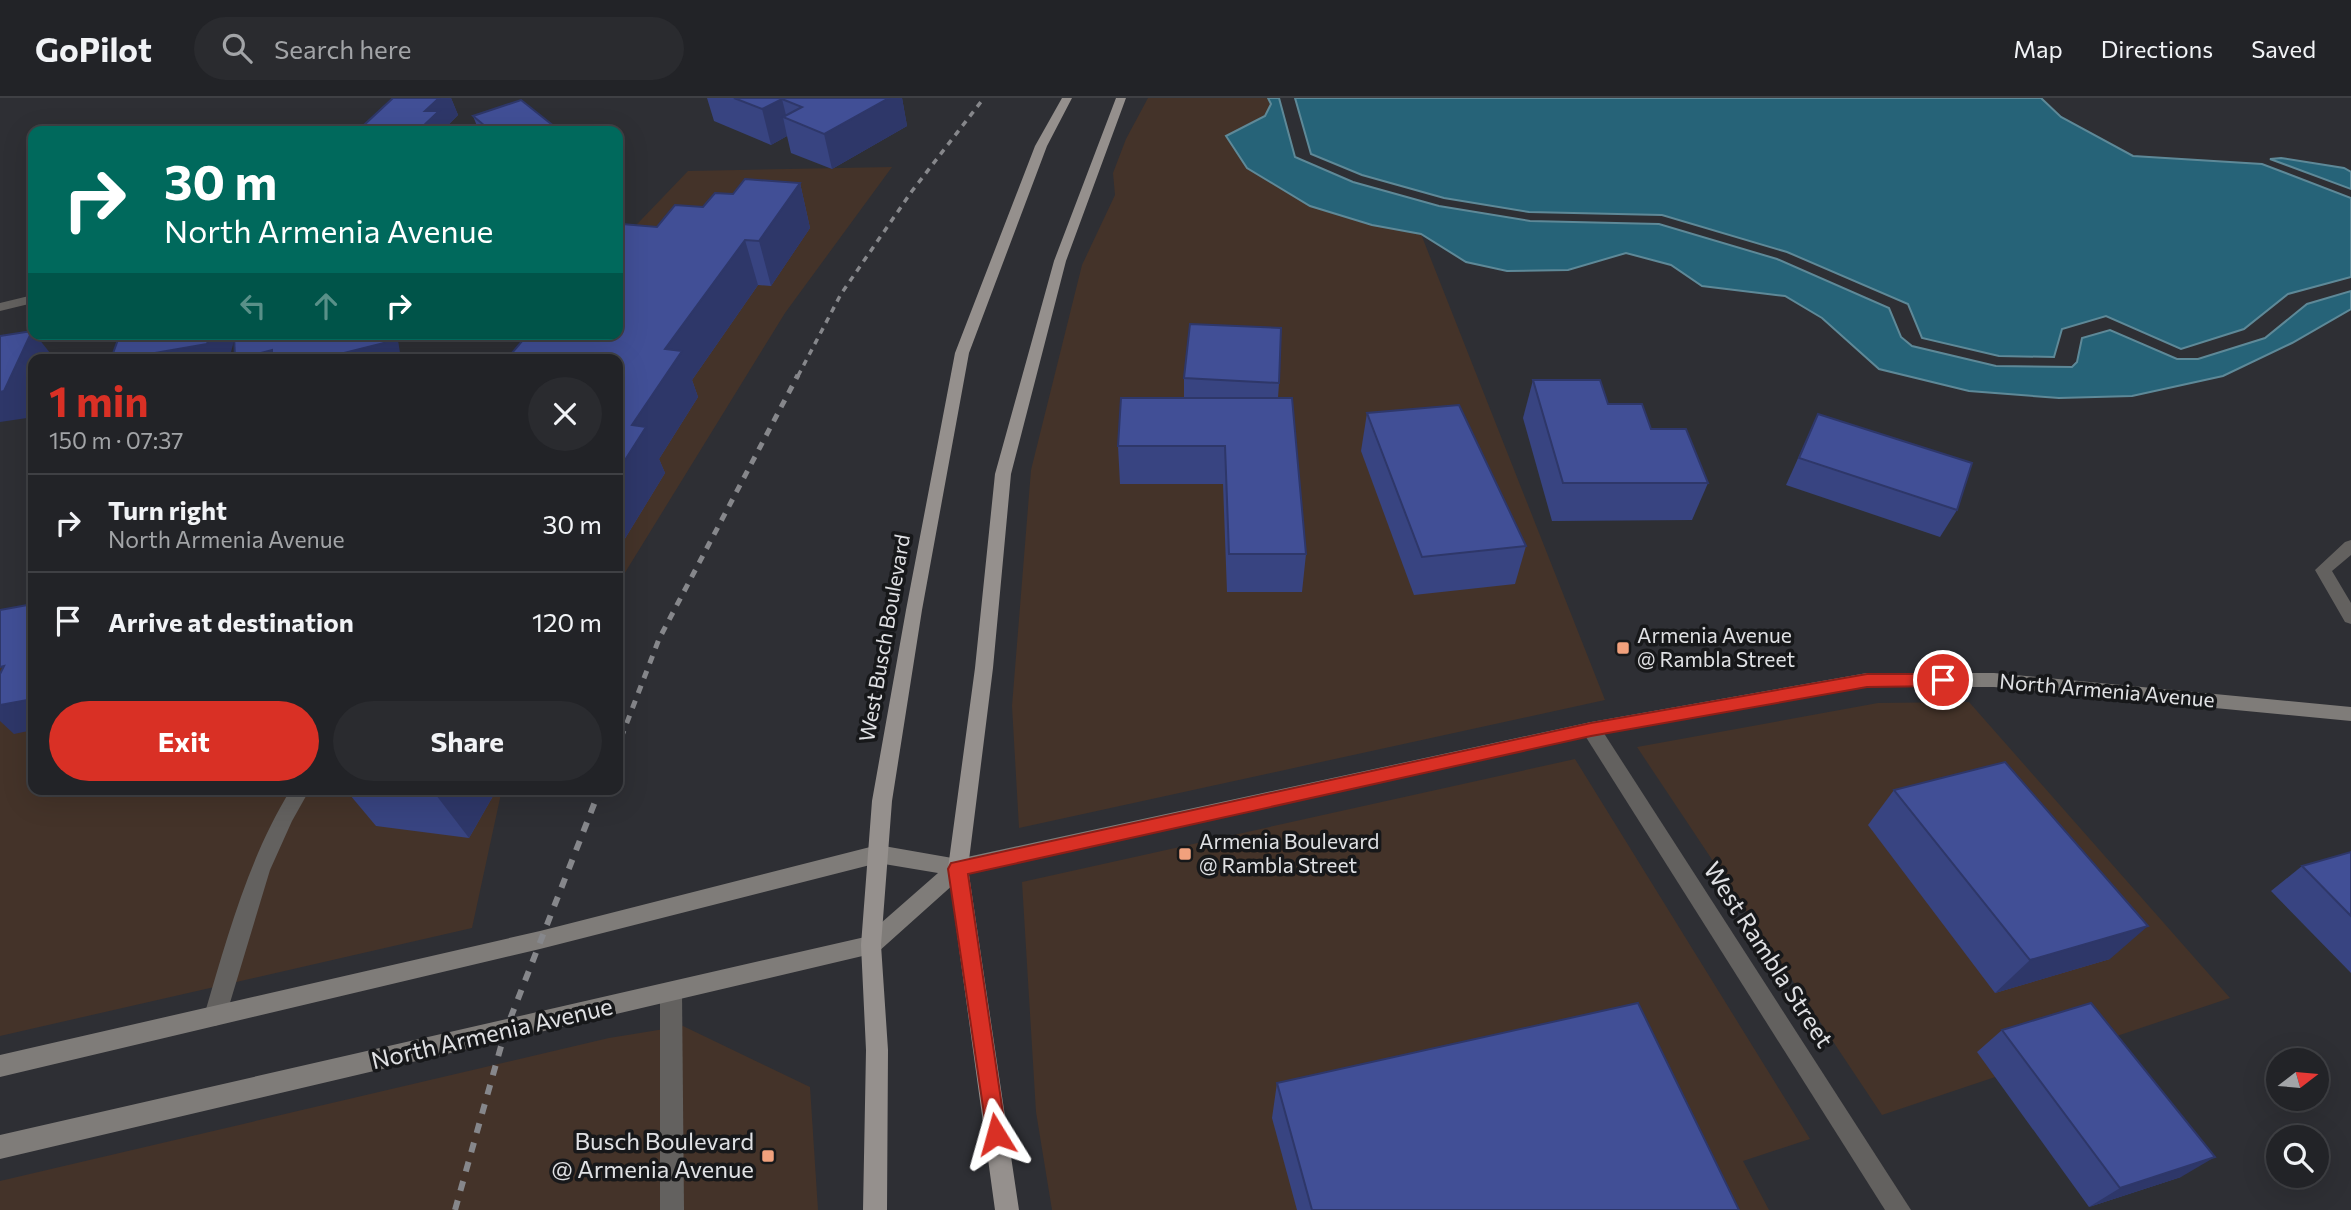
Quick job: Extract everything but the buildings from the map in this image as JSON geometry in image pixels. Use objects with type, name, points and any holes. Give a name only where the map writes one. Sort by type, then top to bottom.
[{"type":"main road","name":"West Busch Boulevard","points":[[875,1210],[877,1050],[871,945],[882,801],[894,729],[962,354],[1041,146],[1068,98]]},
{"type":"main road","points":[[1007,1210],[958,869],[984,668],[1003,474],[1060,261],[1122,98]]},
{"type":"main road","name":"North Armenia Avenue","points":[[0,1066],[540,940],[878,854],[958,869],[1591,729],[1867,680],[1994,680],[2351,713]]},
{"type":"main road","name":"North Armenia Avenue","points":[[0,1147],[871,945],[958,869]]},
{"type":"street","points":[[0,307],[28,300]]},
{"type":"street","points":[[2351,546],[2323,570],[2351,618]]},
{"type":"street","name":"West Rambla Street","points":[[1591,729],[1899,1210]]},
{"type":"street","points":[[215,1016],[250,897],[289,807],[297,795]]},
{"type":"street","points":[[671,992],[672,1210]]},
{"type":"shaded area","points":[[1148,98],[1268,98],[1271,104],[1265,116],[1310,206],[1372,225],[1421,234],[1605,700],[1019,828],[1012,706],[1031,470],[1082,265],[1115,195],[1113,173],[1126,139]]},
{"type":"shaded area","points":[[892,167],[785,313],[623,576],[623,354],[530,354],[592,340],[623,340],[623,239],[688,171]]},
{"type":"shaded area","points":[[28,611],[28,795],[501,795],[472,928],[0,1036],[0,616]]},
{"type":"shaded area","points":[[1969,702],[2230,998],[1882,1115],[1637,747],[1878,703]]},
{"type":"shaded area","points":[[1575,759],[1810,1139],[1743,1161],[1769,1210],[1052,1210],[1036,1112],[1022,882]]},
{"type":"shaded area","points":[[683,1026],[810,1087],[818,1210],[0,1210],[0,1181],[609,1038]]},
{"type":"water","points":[[1268,98],[1279,98],[1295,157],[1353,182],[1439,206],[1530,221],[1659,224],[1777,259],[1889,308],[1901,337],[1912,346],[1996,366],[2072,367],[2077,362],[2082,338],[2110,330],[2177,359],[2198,359],[2265,338],[2307,304],[2351,291],[2351,309],[2292,343],[2223,376],[2132,396],[2059,398],[1969,391],[1879,369],[1822,318],[1785,296],[1702,286],[1671,265],[1626,253],[1568,270],[1507,271],[1466,262],[1421,234],[1372,225],[1310,206],[1247,168],[1226,136],[1265,116],[1271,104]]},
{"type":"water","points":[[1295,98],[2041,98],[2061,117],[2133,156],[2262,164],[2351,198],[2351,277],[2288,294],[2244,329],[2181,349],[2106,316],[2062,329],[2054,357],[1999,356],[1922,338],[1908,304],[1787,252],[1662,215],[1529,212],[1444,198],[1362,175],[1311,154]]},
{"type":"water","points":[[2281,158],[2344,168],[2351,172],[2351,189],[2270,159]]},
{"type":"railway","points":[[798,376],[841,294],[912,191],[984,98]]},
{"type":"railway","points":[[623,733],[659,639],[798,375]]},
{"type":"railway","points":[[455,1210],[505,1032],[598,795]]},
{"type":"place","name":"Armenia Avenue @ Rambla Street","points":[[1623,648]]},
{"type":"place","name":"Armenia Boulevard @ Rambla Street","points":[[1185,854]]},
{"type":"place","name":"Busch Boulevard @ Armenia Avenue","points":[[768,1156]]},
{"type":"route","points":[[996,1134],[958,869],[1591,729],[1867,680],[1943,680]]}]
